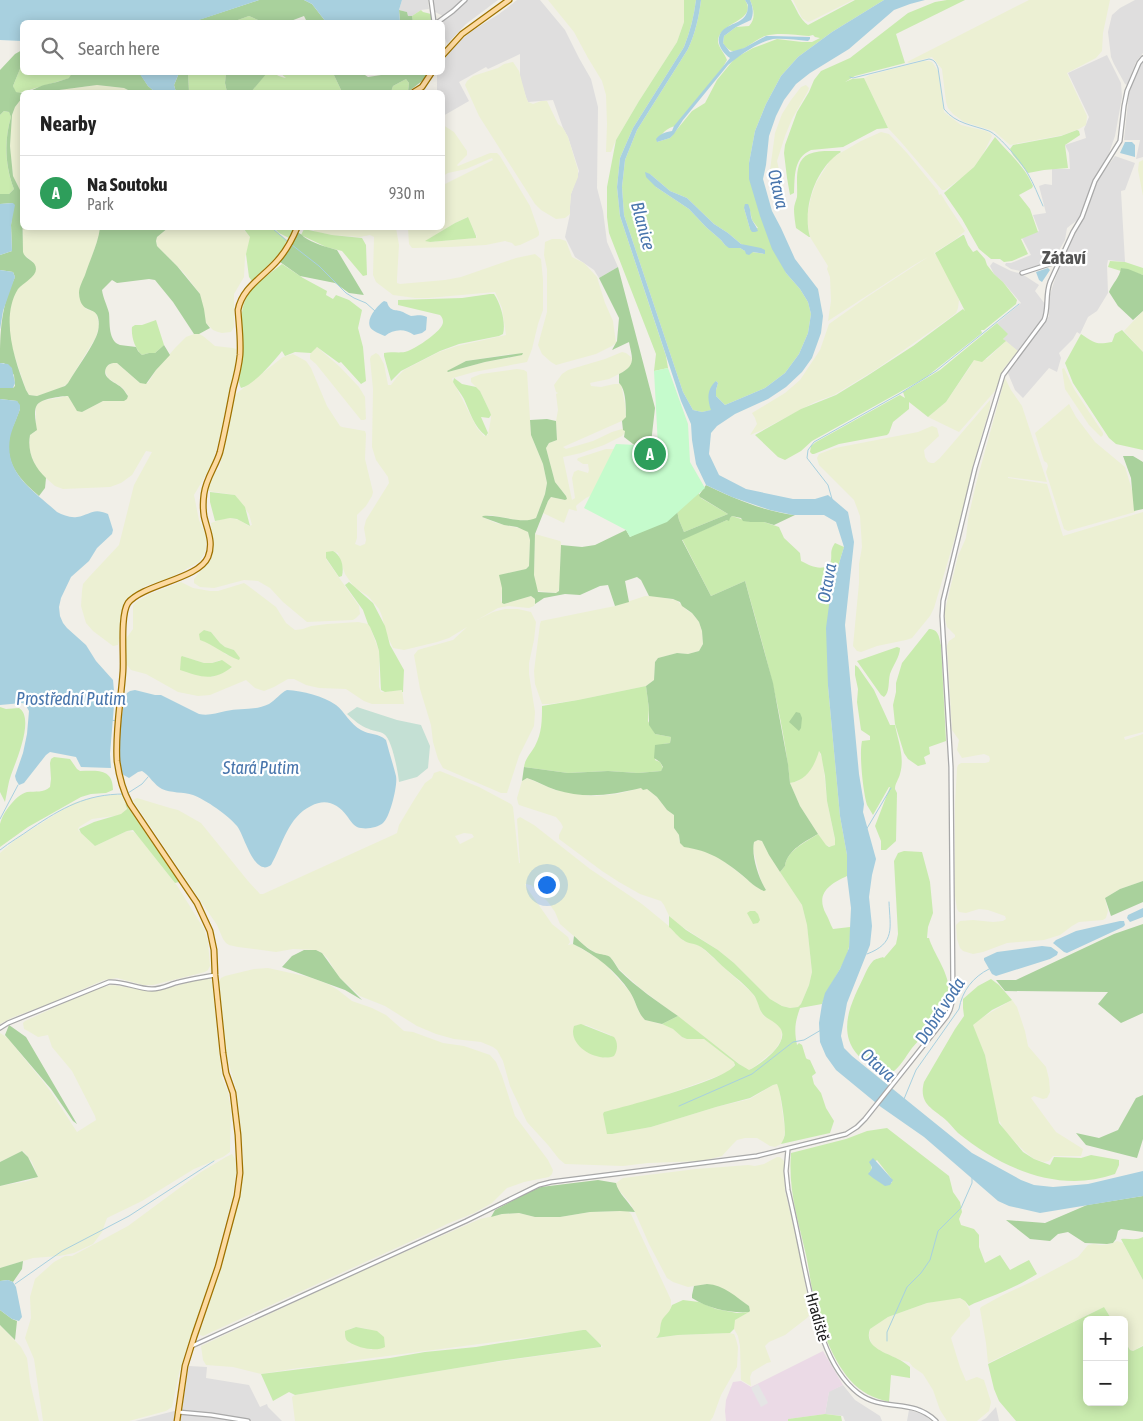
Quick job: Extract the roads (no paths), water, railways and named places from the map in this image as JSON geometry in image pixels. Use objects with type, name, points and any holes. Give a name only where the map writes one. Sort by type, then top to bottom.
[{"type":"main road","points":[[445,50],[462,34],[509,0]]},
{"type":"main road","points":[[417,90],[422,87],[430,75]]},
{"type":"main road","points":[[177,1421],[183,1378],[191,1346],[218,1267],[240,1173],[235,1106],[223,1053],[212,938],[197,903],[130,804],[120,779],[117,730],[123,670],[124,616],[126,608],[133,598],[196,569],[208,557],[211,543],[204,516],[203,498],[206,481],[219,453],[239,361],[239,303],[246,291],[281,256],[296,230]]},
{"type":"street","points":[[431,0],[434,20]]},
{"type":"street","points":[[441,20],[465,0]]},
{"type":"street","points":[[433,13],[444,18]]},
{"type":"street","points":[[191,1346],[539,1185],[728,1161],[788,1149],[846,1134],[860,1125],[947,1016],[953,999],[950,767],[942,616],[943,601],[976,468],[1001,381],[1006,370],[1046,316],[1047,290],[1084,211],[1095,181],[1118,145],[1127,91],[1143,58]]},
{"type":"street","points":[[1022,273],[1060,261]]},
{"type":"street","points":[[0,1028],[109,982],[126,983],[152,989],[215,975]]},
{"type":"street","name":"Hradiště","points":[[788,1149],[786,1172],[788,1190],[815,1315],[830,1356],[847,1383],[860,1394],[877,1403],[912,1407],[921,1410],[936,1421]]},
{"type":"street","points":[[194,1337],[202,1341]]},
{"type":"street","points":[[178,1412],[248,1421]]},
{"type":"water","points":[[0,0],[259,0],[199,20],[20,20],[20,41],[0,40]]},
{"type":"water","points":[[304,0],[402,0],[399,10],[400,20],[324,20],[312,4]]},
{"type":"water","points":[[696,0],[701,0],[699,13],[688,49],[637,130],[625,160],[622,187],[624,215],[683,392],[693,410],[702,412],[711,410],[709,394],[711,387],[716,381],[718,383],[716,396],[725,405],[765,388],[785,373],[799,354],[808,333],[811,314],[808,302],[786,273],[772,249],[749,179],[749,163],[755,131],[766,104],[781,76],[798,57],[832,32],[884,0],[925,0],[894,10],[849,49],[810,73],[796,84],[784,100],[776,116],[769,136],[763,179],[772,211],[795,259],[818,289],[823,316],[821,333],[812,358],[802,372],[786,387],[768,399],[735,414],[717,426],[711,433],[709,454],[719,475],[746,489],[793,499],[815,499],[828,495],[848,512],[854,542],[845,625],[859,774],[864,804],[863,812],[876,859],[869,897],[872,926],[870,945],[847,1003],[841,1036],[844,1048],[972,1153],[1021,1180],[1034,1185],[1053,1187],[1088,1184],[1143,1171],[1143,1196],[1040,1213],[1009,1206],[998,1201],[924,1137],[881,1107],[836,1070],[826,1056],[820,1042],[819,1023],[825,993],[840,969],[849,948],[851,908],[828,686],[826,628],[831,590],[844,547],[836,522],[824,515],[793,515],[770,510],[732,497],[706,485],[696,464],[691,424],[681,401],[620,216],[617,187],[620,158],[633,128],[684,47],[692,24]]},
{"type":"water","points":[[745,0],[750,0],[753,10],[752,17],[751,20],[736,27],[724,36],[723,43],[730,52],[744,48],[766,36],[810,37],[810,39],[808,41],[773,39],[755,46],[743,54],[728,65],[683,120],[674,134],[670,138],[657,142],[656,139],[659,136],[672,131],[674,126],[730,58],[720,46],[720,35],[722,31],[745,16],[748,5]]},
{"type":"water","points":[[140,75],[178,75],[174,85],[175,90],[153,90]]},
{"type":"water","points":[[1125,142],[1132,142],[1135,145],[1135,157],[1120,153]]},
{"type":"water","points":[[645,172],[670,191],[687,198],[714,224],[741,244],[761,248],[765,250],[765,254],[753,252],[749,255],[740,248],[729,248],[689,209],[656,187],[646,177]]},
{"type":"water","points":[[13,203],[15,205],[11,225],[12,251],[0,255],[0,204]]},
{"type":"water","points":[[745,204],[749,206],[752,220],[758,231],[752,232],[750,229],[744,208]]},
{"type":"water","points":[[1048,268],[1050,270],[1042,282],[1039,280],[1036,272]]},
{"type":"water","points":[[0,270],[13,272],[15,277],[3,311],[0,330]]},
{"type":"water","points":[[384,301],[393,310],[411,316],[420,315],[427,317],[426,330],[414,335],[403,330],[395,331],[385,336],[374,331],[369,323],[371,316]]},
{"type":"water","points":[[0,363],[8,364],[12,368],[15,383],[13,388],[0,388]]},
{"type":"water","name":"Prostřední Putim","points":[[0,399],[17,401],[20,405],[10,438],[9,451],[16,472],[23,481],[57,512],[64,515],[77,517],[99,511],[108,514],[113,530],[112,534],[97,548],[89,561],[71,577],[59,607],[63,623],[86,645],[96,661],[113,680],[114,706],[110,754],[111,768],[81,767],[76,757],[50,752],[24,783],[19,785],[15,776],[23,753],[29,711],[25,704],[22,703],[0,705]]},
{"type":"water","name":"Stará Putim","points":[[135,690],[161,695],[203,715],[264,706],[287,690],[313,694],[331,702],[364,732],[380,736],[386,740],[396,776],[396,786],[386,820],[378,826],[360,828],[354,825],[336,805],[327,802],[316,804],[303,811],[291,824],[271,865],[260,866],[250,853],[237,826],[217,808],[193,795],[162,789],[142,771],[129,778],[122,774],[120,765],[120,734],[123,712],[127,693]]},
{"type":"water","points":[[1143,908],[1143,917],[1130,922],[1127,918],[1128,915]]},
{"type":"water","points":[[1124,921],[1125,925],[1123,927],[1067,953],[1053,943],[1076,931]]},
{"type":"water","points":[[1042,946],[1051,947],[1058,952],[1057,955],[1050,959],[996,976],[992,974],[984,960],[984,958],[997,952]]},
{"type":"water","points":[[873,1158],[893,1180],[890,1185],[885,1186],[868,1174],[872,1168],[869,1162]]},
{"type":"water","points":[[8,1280],[13,1282],[16,1287],[22,1317],[19,1321],[12,1319],[0,1310],[0,1281]]},
{"type":"waterway","points":[[850,77],[853,78],[929,59],[934,61],[938,68],[944,109],[959,121],[989,131],[999,138],[1025,169],[1043,206]]},
{"type":"waterway","points":[[274,230],[289,243]]},
{"type":"waterway","points":[[292,245],[319,266],[346,293],[366,303],[375,311]]},
{"type":"waterway","points":[[832,499],[828,485],[807,458],[808,450],[814,442],[936,371],[1019,304]]},
{"type":"waterway","points":[[111,720],[122,722]]},
{"type":"waterway","points":[[128,793],[142,784],[148,777]]},
{"type":"waterway","points":[[0,819],[18,785]]},
{"type":"waterway","points":[[866,830],[891,788]]},
{"type":"waterway","points":[[0,850],[64,808],[98,796],[124,794]]},
{"type":"waterway","points":[[867,954],[876,950],[887,940],[890,927],[889,902]]},
{"type":"waterway","name":"Dobrá voda","points":[[904,1099],[916,1070],[959,1009],[960,1002],[969,985],[989,969]]},
{"type":"waterway","points":[[679,1106],[752,1074],[793,1042],[804,1040],[821,1030]]},
{"type":"waterway","points":[[15,1284],[62,1251],[129,1216],[214,1161]]},
{"type":"waterway","points":[[887,1341],[887,1332],[907,1287],[921,1273],[930,1260],[938,1231],[961,1208],[972,1183],[972,1177]]},
{"type":"place","name":"Na Soutoku","points":[[650,454]]},
{"type":"district","name":"Zátaví","points":[[1064,257]]},
{"type":"water label","name":"Otava","points":[[778,189]]},
{"type":"water label","name":"Blanice","points":[[643,226]]},
{"type":"water label","name":"Otava","points":[[827,583]]},
{"type":"water label","name":"Otava","points":[[878,1065]]}]
